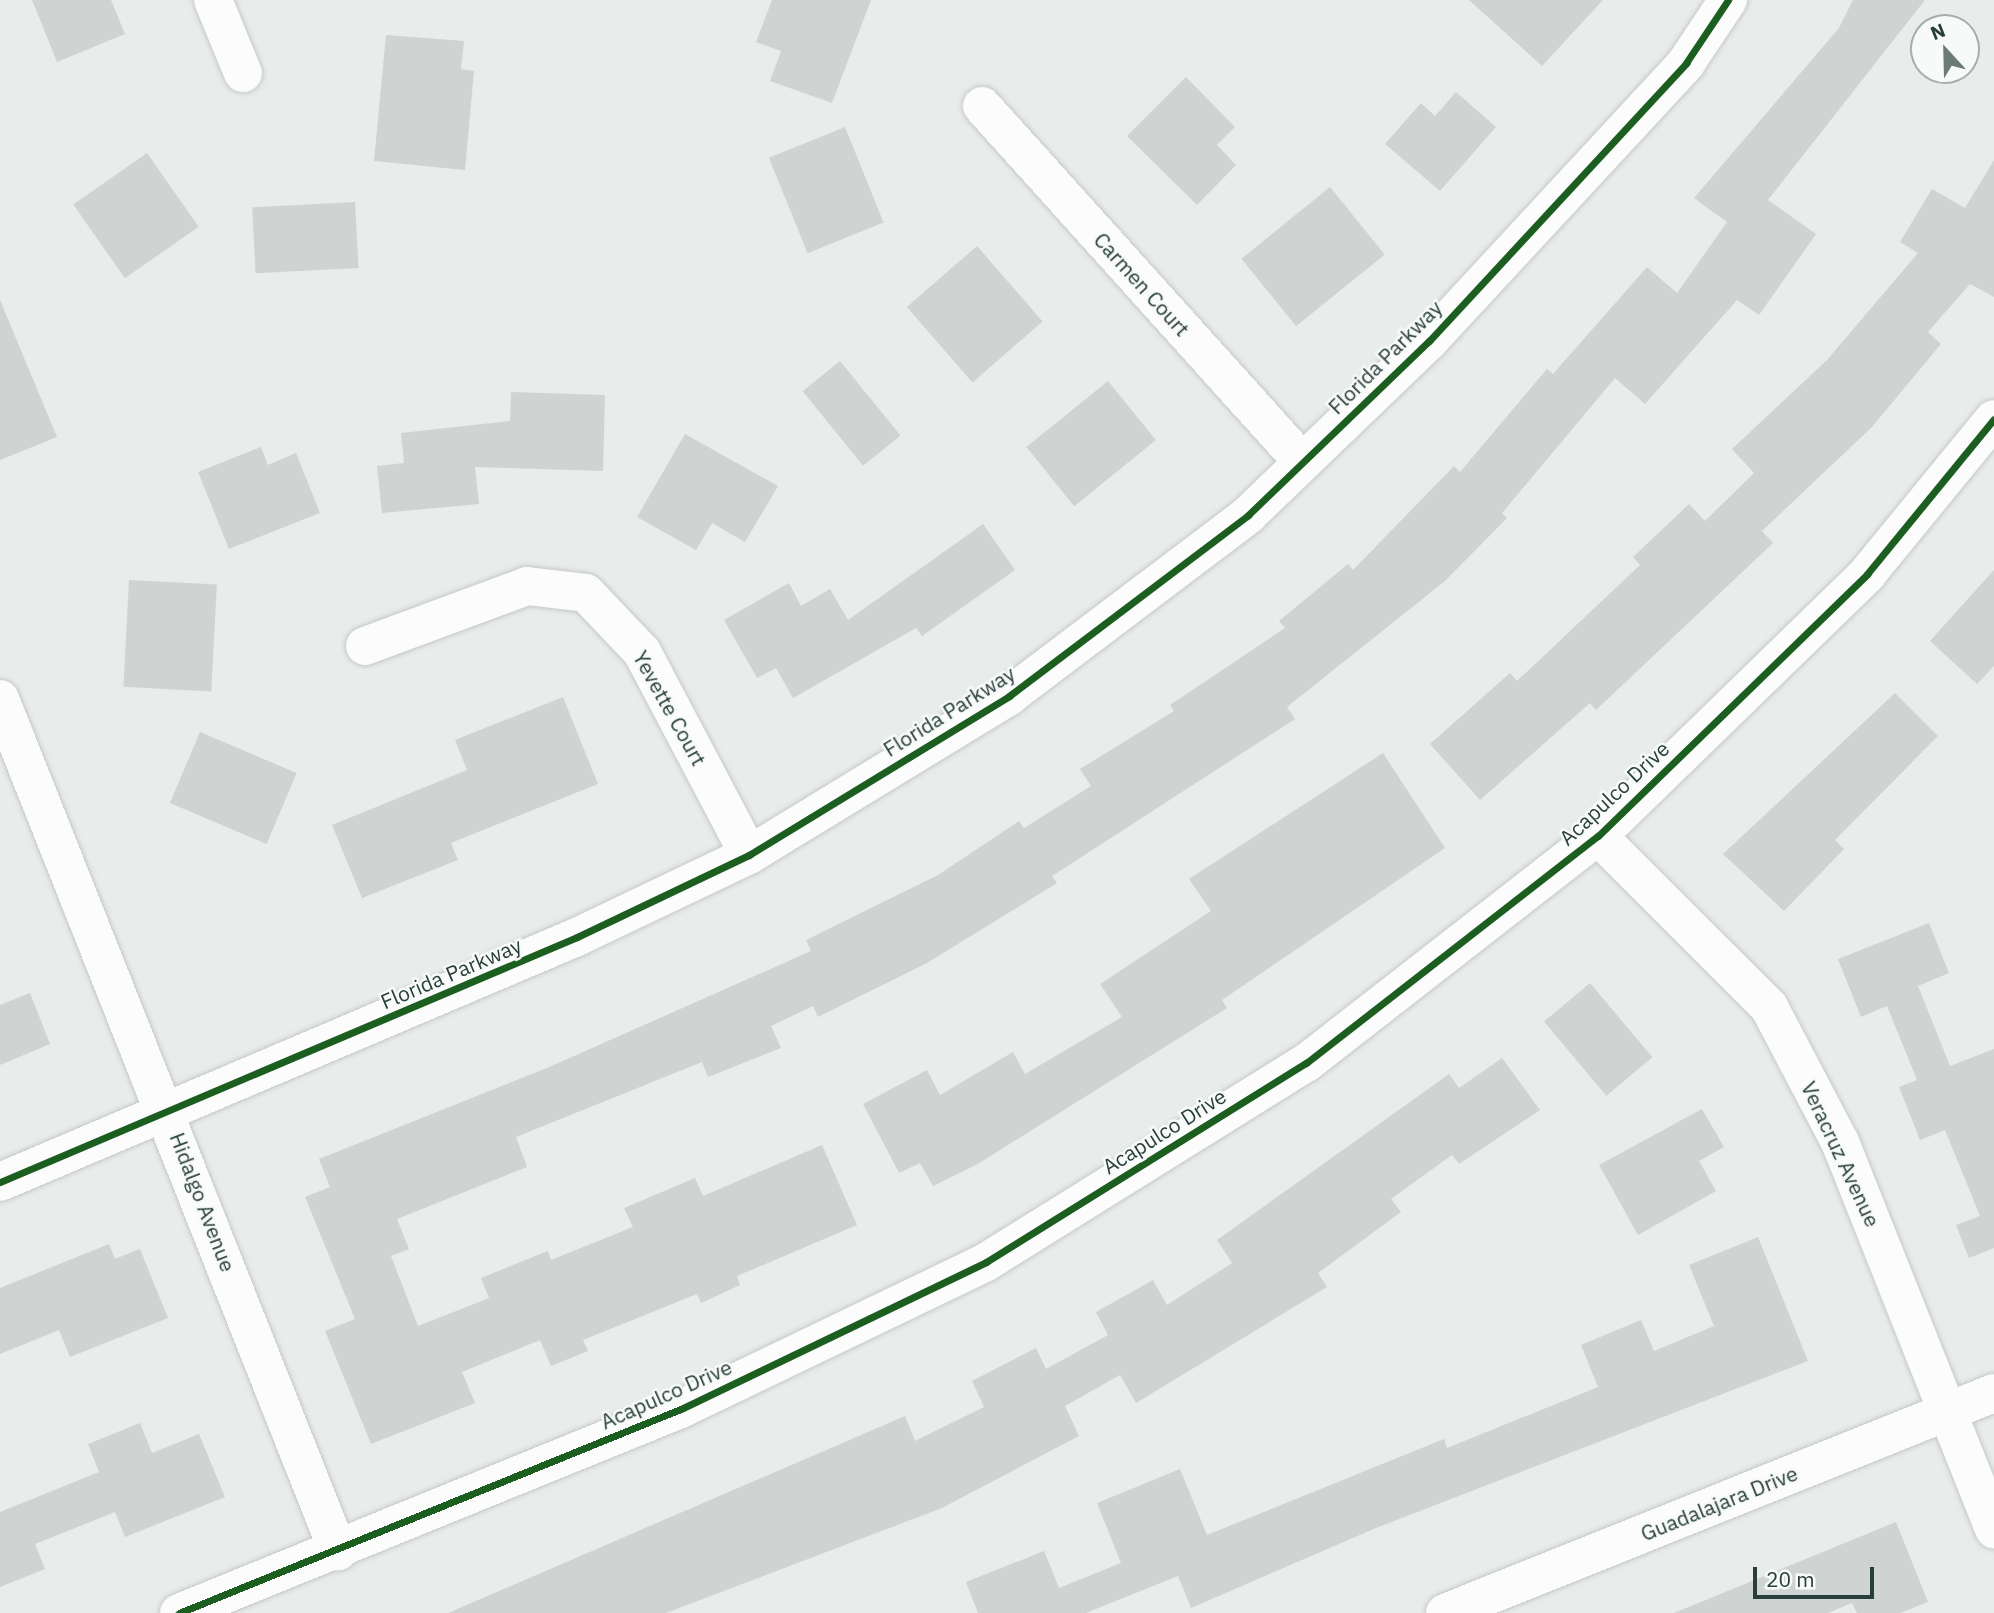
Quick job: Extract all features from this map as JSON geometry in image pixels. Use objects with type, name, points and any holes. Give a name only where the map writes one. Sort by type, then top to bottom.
[{"type":"street","points":[[213,0],[243,72]]},
{"type":"street","name":"Florida Parkway","points":[[0,1182],[169,1114],[578,937],[749,855],[1009,696],[1248,515],[1429,341],[1686,63],[1728,0]]},
{"type":"street","name":"Carmen Court","points":[[982,106],[1303,462]]},
{"type":"street","name":"Acapulco Drive","points":[[179,1613],[338,1551],[683,1408],[986,1262],[1306,1063],[1598,836],[1867,574],[1994,419]]},
{"type":"street","name":"Yevette Court","points":[[365,646],[527,586],[586,593],[642,652],[749,855]]},
{"type":"street","name":"Hidalgo Avenue","points":[[0,699],[169,1114],[338,1551]]},
{"type":"street","name":"Veracruz Avenue","points":[[1598,836],[1769,1007],[1840,1142],[1994,1529]]},
{"type":"street","name":"Guadalajara Drive","points":[[1444,1613],[1994,1393]]},
{"type":"building","points":[[32,0],[111,0],[125,34],[57,62]]},
{"type":"building","points":[[772,0],[871,0],[832,103],[770,81],[781,51],[756,42]]},
{"type":"building","points":[[1469,0],[1603,0],[1542,66]]},
{"type":"building","points":[[1853,0],[1925,0],[1914,14],[1910,14],[1910,19],[1768,200],[1816,234],[1759,315],[1737,300],[1645,404],[1615,378],[1502,513],[1507,518],[1445,581],[1287,707],[1295,719],[1052,876],[1057,883],[927,963],[818,1017],[813,1006],[771,1026],[781,1048],[708,1077],[702,1062],[516,1137],[527,1167],[397,1219],[409,1249],[391,1256],[418,1326],[489,1298],[481,1278],[548,1251],[551,1260],[633,1227],[624,1208],[695,1178],[703,1196],[822,1145],[857,1225],[737,1276],[740,1285],[701,1303],[697,1294],[583,1340],[588,1351],[551,1366],[540,1340],[462,1372],[475,1403],[371,1444],[325,1331],[355,1319],[305,1197],[330,1187],[319,1159],[547,1068],[811,951],[806,940],[938,875],[1019,821],[1024,828],[1091,786],[1080,769],[1174,711],[1170,705],[1285,628],[1279,621],[1348,564],[1353,570],[1454,466],[1460,472],[1547,369],[1553,374],[1647,267],[1677,293],[1727,222],[1694,198],[1839,28]]},
{"type":"building","points":[[386,35],[464,41],[461,69],[474,71],[465,170],[374,161]]},
{"type":"building","points":[[1186,77],[1235,127],[1217,145],[1236,165],[1197,205],[1127,136]]},
{"type":"building","points":[[1456,92],[1496,127],[1440,191],[1385,144],[1421,103],[1435,116]]},
{"type":"building","points":[[845,127],[884,222],[808,253],[769,158]]},
{"type":"building","points":[[147,153],[199,227],[125,278],[73,205]]},
{"type":"building","points":[[1994,160],[1994,297],[1970,284],[1928,332],[1941,344],[1872,427],[1762,531],[1773,543],[1596,710],[1590,703],[1480,800],[1430,744],[1510,673],[1517,681],[1640,565],[1633,557],[1689,504],[1705,521],[1754,473],[1732,449],[1827,360],[1918,253],[1900,242],[1932,189],[1965,208]]},
{"type":"building","points":[[1330,187],[1385,255],[1296,326],[1241,259]]},
{"type":"building","points":[[355,202],[358,268],[256,273],[252,207]]},
{"type":"building","points":[[977,246],[1043,321],[972,382],[907,307]]},
{"type":"building","points":[[0,300],[57,437],[0,460]]},
{"type":"building","points":[[840,361],[900,436],[863,466],[803,391]]},
{"type":"building","points":[[1108,381],[1156,440],[1074,506],[1026,447]]},
{"type":"building","points":[[511,392],[605,395],[603,471],[475,467],[479,504],[382,513],[377,466],[404,463],[401,433],[510,421]]},
{"type":"building","points":[[685,434],[778,486],[745,542],[712,523],[696,550],[637,517]]},
{"type":"building","points":[[261,447],[268,465],[296,453],[320,513],[229,549],[198,472]]},
{"type":"building","points":[[983,524],[1015,570],[922,636],[916,628],[793,698],[776,668],[757,678],[724,620],[789,583],[801,606],[830,589],[848,620]]},
{"type":"building","points":[[1994,570],[1994,666],[1977,684],[1930,641]]},
{"type":"building","points":[[129,580],[217,585],[211,691],[123,687]]},
{"type":"building","points":[[1895,693],[1938,736],[1835,840],[1844,849],[1784,911],[1723,854]]},
{"type":"building","points":[[563,697],[598,784],[451,843],[458,860],[362,898],[332,825],[467,770],[455,740]]},
{"type":"building","points":[[200,732],[297,773],[267,844],[170,803]]},
{"type":"building","points":[[1383,753],[1445,848],[1222,1000],[1227,1008],[976,1165],[933,1186],[920,1163],[899,1173],[863,1104],[927,1070],[940,1095],[1013,1052],[1025,1074],[1122,1017],[1100,984],[1211,911],[1189,879]]},
{"type":"building","points":[[1929,923],[1949,973],[1918,986],[1950,1066],[1994,1049],[1994,1248],[1969,1258],[1956,1225],[1980,1216],[1945,1130],[1920,1140],[1899,1087],[1917,1080],[1887,1006],[1861,1017],[1838,959]]},
{"type":"building","points":[[1590,983],[1652,1057],[1606,1096],[1544,1022]]},
{"type":"building","points":[[30,993],[50,1044],[0,1065],[0,1005]]},
{"type":"building","points":[[1502,1058],[1540,1110],[1459,1164],[1452,1155],[1391,1199],[1401,1212],[1318,1273],[1327,1287],[1136,1403],[1120,1375],[1065,1406],[1079,1436],[942,1508],[666,1613],[448,1613],[905,1416],[915,1441],[984,1407],[972,1381],[1036,1348],[1046,1369],[1108,1335],[1096,1312],[1153,1280],[1167,1305],[1232,1263],[1217,1240],[1449,1074],[1459,1088]]},
{"type":"building","points":[[1702,1109],[1724,1147],[1699,1161],[1716,1191],[1638,1235],[1599,1165]]},
{"type":"building","points":[[1758,1237],[1808,1361],[1376,1528],[1191,1608],[1178,1576],[1086,1613],[978,1613],[966,1582],[1044,1551],[1059,1588],[1121,1563],[1097,1503],[1180,1469],[1207,1535],[1444,1439],[1447,1448],[1598,1387],[1581,1345],[1641,1320],[1654,1351],[1714,1326],[1689,1265]]},
{"type":"building","points":[[109,1244],[115,1259],[140,1249],[168,1318],[70,1357],[59,1330],[0,1354],[0,1288]]},
{"type":"building","points":[[140,1423],[152,1453],[199,1434],[225,1497],[125,1537],[115,1512],[35,1544],[45,1569],[0,1587],[0,1512],[99,1472],[88,1444]]},
{"type":"building","points":[[1896,1522],[1928,1602],[1900,1613],[1857,1613],[1852,1603],[1828,1613],[1674,1613]]},
{"type":"cycle path","points":[[0,1182],[577,937],[749,855],[1009,696],[1248,515],[1429,341],[1686,63],[1728,0]]},
{"type":"cycle path","points":[[179,1613],[683,1408],[986,1262],[1306,1063],[1598,836],[1867,574],[1994,419]]}]
